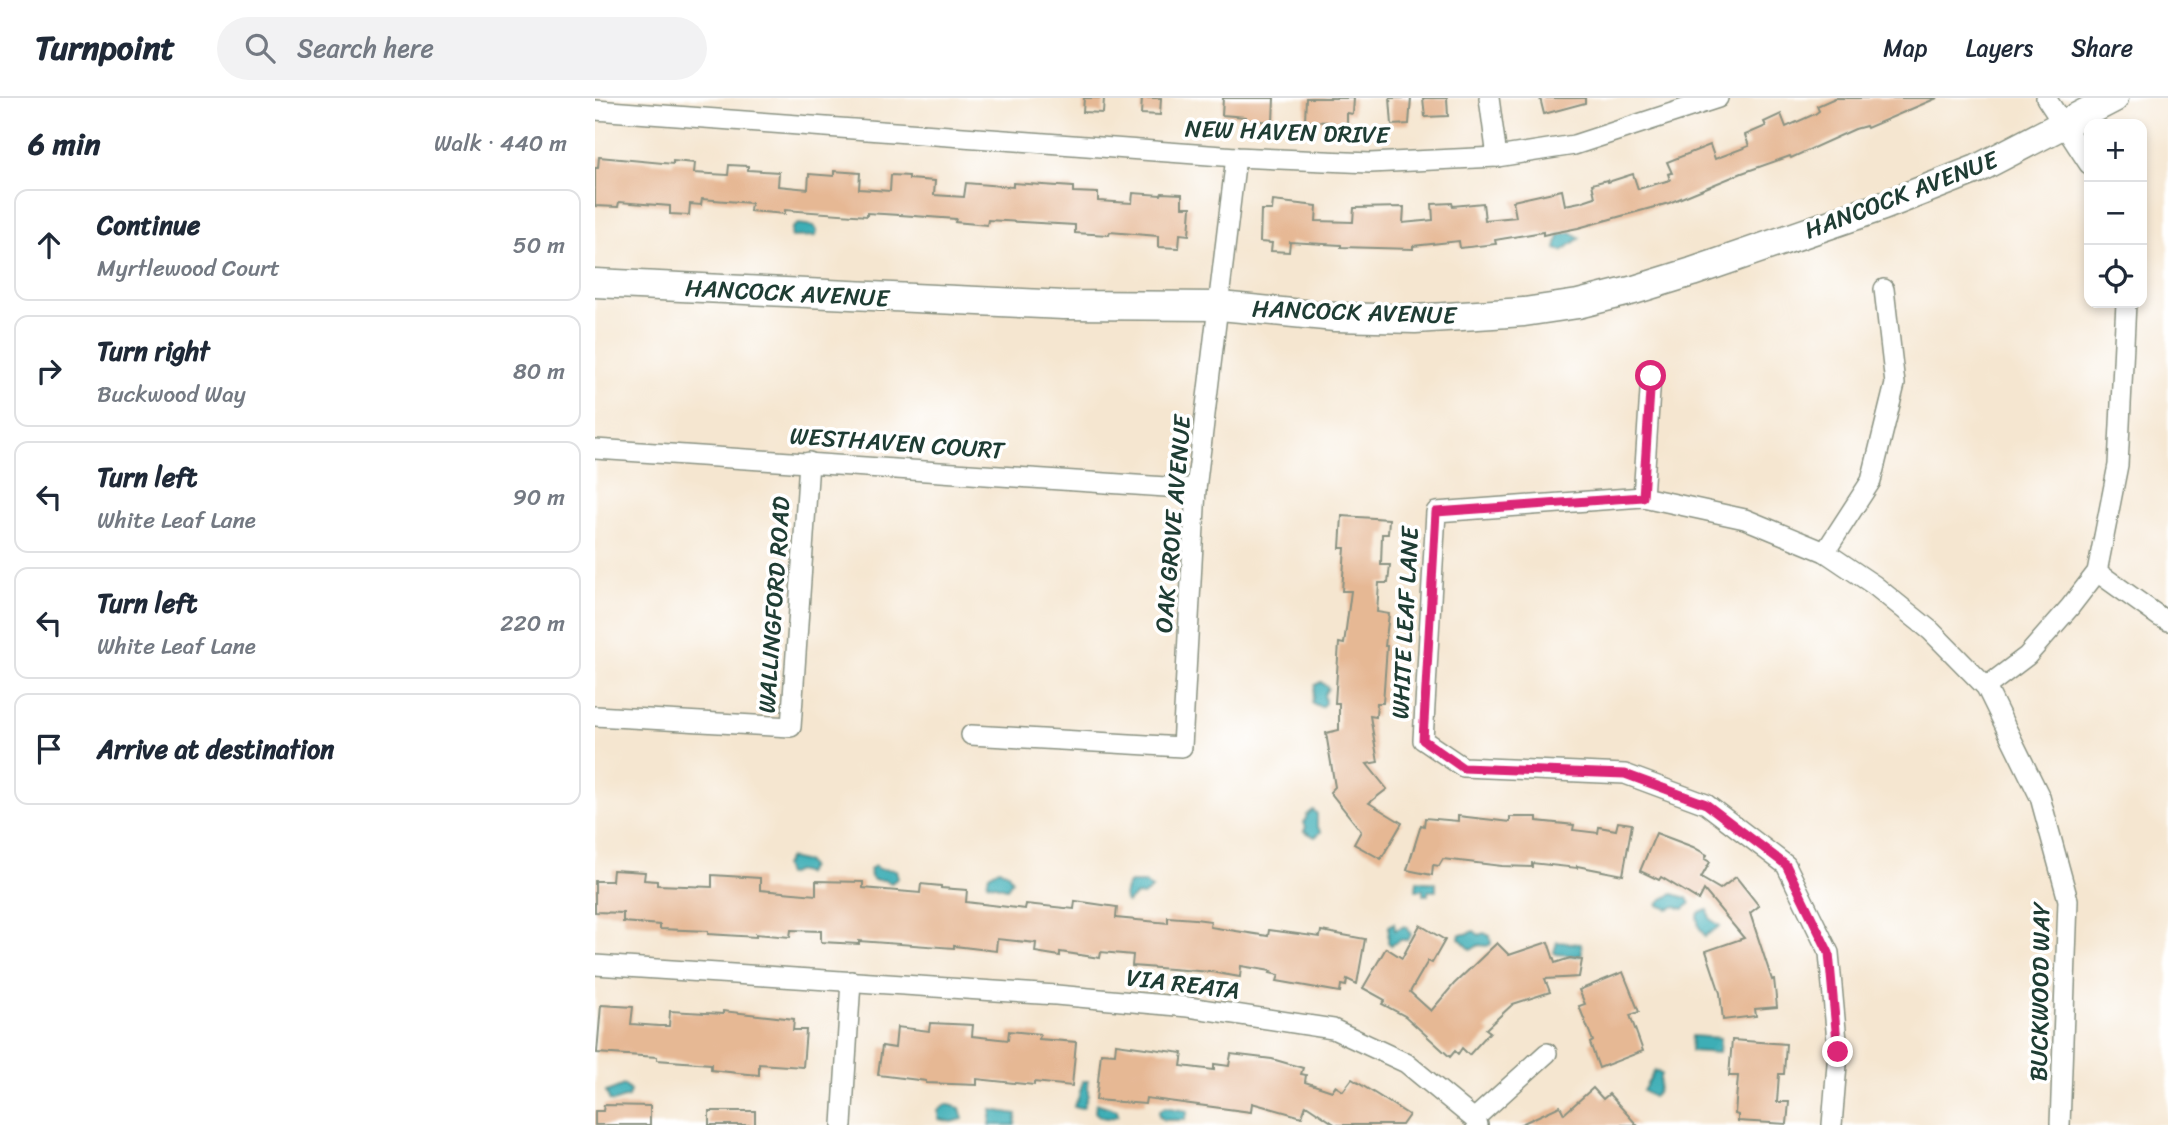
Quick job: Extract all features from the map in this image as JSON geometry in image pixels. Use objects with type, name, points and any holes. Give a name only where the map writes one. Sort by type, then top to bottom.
[{"type":"main road","name":"HANCOCK AVENUE","points":[[595,283],[1064,305],[1220,306],[1335,317],[1415,319],[1524,312],[1578,304],[1692,272],[1883,206],[1977,169],[2114,98]]},
{"type":"street","points":[[1489,98],[1497,157]]},
{"type":"street","name":"NEW HAVEN DRIVE","points":[[595,110],[671,107],[1236,157],[1370,163],[1497,157],[1574,145],[1718,98]]},
{"type":"street","points":[[2046,98],[2084,157]]},
{"type":"street","name":"OAK GROVE AVENUE","points":[[971,735],[1182,747],[1196,489],[1236,157]]},
{"type":"street","points":[[1825,552],[1871,481],[1895,384],[1884,289]]},
{"type":"street","points":[[1986,687],[2027,656],[2097,572],[2118,465],[2126,308]]},
{"type":"street","points":[[1643,497],[1651,376]]},
{"type":"street","name":"WESTHAVEN COURT","points":[[595,449],[809,461],[1196,489]]},
{"type":"street","name":"WALLINGFORD ROAD","points":[[595,716],[791,727],[809,461]]},
{"type":"street","name":"BUCKWOOD WAY","points":[[1436,512],[1643,497],[1745,519],[1825,552],[1874,585],[1931,631],[1986,687],[2040,796],[2068,900],[2060,1125]]},
{"type":"street","name":"WHITE LEAF LANE","points":[[1436,512],[1423,740],[1463,768],[1625,774],[1706,804],[1786,865],[1829,953],[1838,1052],[1832,1125]]},
{"type":"street","points":[[2097,572],[2159,618],[2168,621]]},
{"type":"street","name":"VIA REATA","points":[[595,965],[1042,994],[1161,1005],[1333,1029],[1406,1063],[1476,1122]]},
{"type":"street","points":[[842,1125],[851,981]]},
{"type":"street","points":[[1476,1122],[1547,1053]]},
{"type":"water","points":[[798,224],[814,226],[816,236],[791,237],[792,228]]},
{"type":"water","points":[[1571,232],[1580,238],[1562,251],[1556,249],[1559,235]]},
{"type":"water","points":[[1321,682],[1328,688],[1324,695],[1325,703],[1321,707],[1312,703],[1315,685]]},
{"type":"water","points":[[1313,810],[1317,814],[1317,826],[1321,832],[1315,837],[1304,831],[1307,815]]},
{"type":"water","points":[[789,858],[807,862],[810,867],[806,874],[797,871],[787,875],[784,866]]},
{"type":"water","points":[[875,866],[878,869],[896,870],[898,878],[891,883],[874,880],[870,869]]},
{"type":"water","points":[[999,869],[1008,873],[1012,881],[1007,888],[987,883],[989,875]]},
{"type":"water","points":[[1417,881],[1436,883],[1436,891],[1428,891],[1428,895],[1423,895],[1423,890],[1416,890]]},
{"type":"water","points":[[1130,883],[1145,883],[1152,889],[1143,896],[1136,895],[1127,903],[1125,893]]},
{"type":"water","points":[[1673,894],[1687,898],[1690,904],[1683,909],[1676,906],[1668,909],[1658,905],[1661,900]]},
{"type":"water","points":[[1708,910],[1710,919],[1720,926],[1705,936],[1699,927],[1697,916]]},
{"type":"water","points":[[1394,923],[1395,930],[1405,926],[1411,935],[1407,940],[1391,945],[1388,942],[1389,926]]},
{"type":"water","points":[[1474,931],[1479,935],[1484,933],[1490,936],[1491,944],[1479,945],[1471,950],[1459,938],[1460,934]]},
{"type":"water","points":[[1557,942],[1581,944],[1582,954],[1556,954],[1554,952]]},
{"type":"water","points":[[1692,1036],[1720,1038],[1719,1053],[1691,1051]]},
{"type":"water","points":[[1655,1070],[1661,1074],[1659,1089],[1653,1097],[1643,1091]]},
{"type":"water","points":[[1083,1081],[1088,1081],[1088,1095],[1083,1108],[1074,1107],[1078,1099]]},
{"type":"water","points":[[624,1085],[630,1091],[628,1097],[610,1101],[606,1092]]},
{"type":"water","points":[[1096,1103],[1117,1110],[1118,1115],[1109,1118],[1100,1116],[1095,1112]]},
{"type":"water","points":[[946,1104],[960,1108],[963,1119],[952,1122],[938,1119],[938,1111]]},
{"type":"water","points":[[1165,1107],[1188,1111],[1185,1120],[1164,1120],[1159,1116],[1159,1111]]},
{"type":"water","points":[[992,1110],[1017,1114],[1015,1125],[990,1125]]},
{"type":"building","points":[[1084,98],[1104,98],[1103,113],[1083,112]]},
{"type":"building","points":[[1142,98],[1161,98],[1160,115],[1141,114]]},
{"type":"building","points":[[1223,98],[1274,98],[1273,122],[1222,115]]},
{"type":"building","points":[[1306,98],[1354,98],[1353,114],[1347,113],[1347,127],[1328,126],[1328,122],[1305,121]]},
{"type":"building","points":[[1390,98],[1411,98],[1409,124],[1392,125]]},
{"type":"building","points":[[1423,98],[1447,98],[1448,116],[1425,117]]},
{"type":"building","points":[[1540,98],[1585,98],[1585,103],[1544,114]]},
{"type":"building","points":[[1835,98],[1937,98],[1867,128],[1855,129],[1791,158],[1790,156],[1742,173],[1669,203],[1578,228],[1460,248],[1459,241],[1413,246],[1413,249],[1290,242],[1289,252],[1271,251],[1272,243],[1260,242],[1261,210],[1272,210],[1273,201],[1317,206],[1316,221],[1353,222],[1354,208],[1404,207],[1403,223],[1433,220],[1432,204],[1452,203],[1453,206],[1483,203],[1485,220],[1516,217],[1513,201],[1562,190],[1565,205],[1580,202],[1595,197],[1592,184],[1633,174],[1638,189],[1670,180],[1668,174],[1672,173],[1667,162],[1710,145],[1715,159],[1749,146],[1745,135],[1766,126],[1764,122],[1781,114],[1786,127],[1815,114],[1819,111],[1817,106]]},
{"type":"building","points":[[599,157],[673,164],[673,161],[695,163],[694,173],[728,175],[729,165],[748,166],[748,170],[779,172],[778,186],[808,189],[809,174],[834,176],[834,171],[860,173],[859,189],[890,191],[891,175],[909,176],[909,179],[935,181],[934,195],[964,197],[966,183],[1013,187],[1013,183],[1073,187],[1073,192],[1098,193],[1098,201],[1132,203],[1133,193],[1182,194],[1182,207],[1191,207],[1189,235],[1180,234],[1179,248],[1158,247],[1158,236],[1110,232],[1109,235],[1075,233],[1075,225],[988,220],[987,225],[955,222],[956,219],[867,213],[867,216],[785,210],[785,214],[750,211],[751,203],[702,199],[701,205],[690,204],[689,215],[670,214],[670,206],[619,202],[618,207],[595,206],[595,168],[598,168]]},
{"type":"building","points":[[1342,516],[1389,519],[1388,534],[1382,534],[1381,565],[1390,565],[1388,583],[1379,583],[1377,612],[1389,614],[1383,703],[1377,703],[1376,717],[1370,716],[1378,762],[1367,764],[1387,789],[1369,803],[1402,823],[1381,859],[1354,844],[1361,831],[1330,792],[1335,787],[1326,733],[1339,730],[1339,703],[1335,703],[1339,643],[1344,644],[1351,591],[1342,591],[1345,548],[1340,548]]},
{"type":"building","points":[[1458,816],[1510,822],[1510,817],[1537,817],[1537,821],[1574,825],[1573,830],[1598,833],[1599,827],[1616,830],[1618,822],[1632,824],[1623,875],[1577,866],[1532,863],[1532,867],[1502,866],[1443,859],[1439,866],[1433,865],[1432,875],[1407,870],[1425,818],[1458,821]]},
{"type":"building","points":[[1656,833],[1707,855],[1705,859],[1710,862],[1701,878],[1720,889],[1736,877],[1759,906],[1750,913],[1772,980],[1774,979],[1777,1007],[1755,1009],[1756,1016],[1723,1020],[1720,993],[1706,951],[1744,938],[1704,890],[1699,900],[1661,877],[1659,880],[1640,871]]},
{"type":"building","points":[[613,870],[645,872],[644,880],[657,881],[657,885],[712,887],[712,875],[760,878],[760,890],[816,895],[816,881],[863,882],[863,888],[920,893],[921,884],[967,890],[966,902],[1025,909],[1026,904],[1074,909],[1075,901],[1117,907],[1116,918],[1168,923],[1168,917],[1195,919],[1211,921],[1210,927],[1268,936],[1269,930],[1320,937],[1321,931],[1365,939],[1357,984],[1347,979],[1346,986],[1341,985],[1340,992],[1277,981],[1279,975],[1270,973],[1271,971],[1241,966],[1240,977],[1132,966],[1133,955],[1101,952],[1100,958],[1060,952],[1060,956],[1035,952],[1036,943],[997,939],[996,951],[859,941],[859,944],[821,942],[821,931],[791,930],[790,937],[756,934],[756,937],[660,929],[660,925],[623,922],[623,913],[595,912],[595,881],[612,881]]},
{"type":"building","points":[[1420,925],[1445,940],[1432,963],[1428,961],[1410,992],[1431,1011],[1454,984],[1497,943],[1509,955],[1548,942],[1555,963],[1570,958],[1582,960],[1579,977],[1545,979],[1550,992],[1513,1004],[1486,1029],[1490,1032],[1469,1055],[1462,1048],[1458,1054],[1455,1051],[1450,1057],[1405,1016],[1382,1004],[1385,1000],[1363,988],[1386,948],[1402,958]]},
{"type":"building","points":[[1623,972],[1639,1012],[1630,1015],[1643,1051],[1599,1068],[1590,1043],[1593,1041],[1579,1006],[1585,1004],[1579,990]]},
{"type":"building","points":[[601,1005],[633,1007],[631,1024],[669,1026],[670,1011],[723,1014],[723,1011],[794,1019],[793,1030],[806,1030],[803,1067],[759,1064],[759,1075],[711,1070],[711,1064],[597,1053]]},
{"type":"building","points":[[930,1023],[973,1025],[972,1036],[1008,1040],[1009,1031],[1040,1034],[1039,1039],[1076,1042],[1072,1086],[977,1079],[977,1085],[926,1083],[878,1075],[882,1046],[895,1048],[897,1027],[929,1031]]},
{"type":"building","points":[[1732,1040],[1786,1044],[1784,1074],[1779,1074],[1777,1102],[1789,1102],[1787,1124],[1738,1121],[1738,1115],[1735,1114],[1738,1076],[1729,1076]]},
{"type":"building","points":[[1116,1044],[1183,1053],[1181,1066],[1214,1070],[1214,1064],[1229,1066],[1231,1054],[1272,1059],[1303,1068],[1301,1074],[1306,1075],[1305,1082],[1332,1091],[1335,1086],[1343,1091],[1352,1079],[1409,1115],[1402,1125],[1336,1125],[1306,1105],[1302,1117],[1252,1103],[1251,1112],[1146,1098],[1145,1104],[1096,1100],[1101,1053],[1115,1054]]},
{"type":"building","points":[[1593,1088],[1603,1099],[1609,1094],[1637,1125],[1519,1125],[1560,1106],[1564,1114]]},
{"type":"building","points":[[604,1105],[650,1106],[650,1125],[595,1125],[595,1111],[603,1111]]},
{"type":"building","points":[[709,1111],[755,1111],[755,1125],[709,1125]]},
{"type":"route","points":[[1651,376],[1643,497],[1436,512],[1423,740],[1463,768],[1625,774],[1706,804],[1786,865],[1829,953],[1838,1052]]}]
